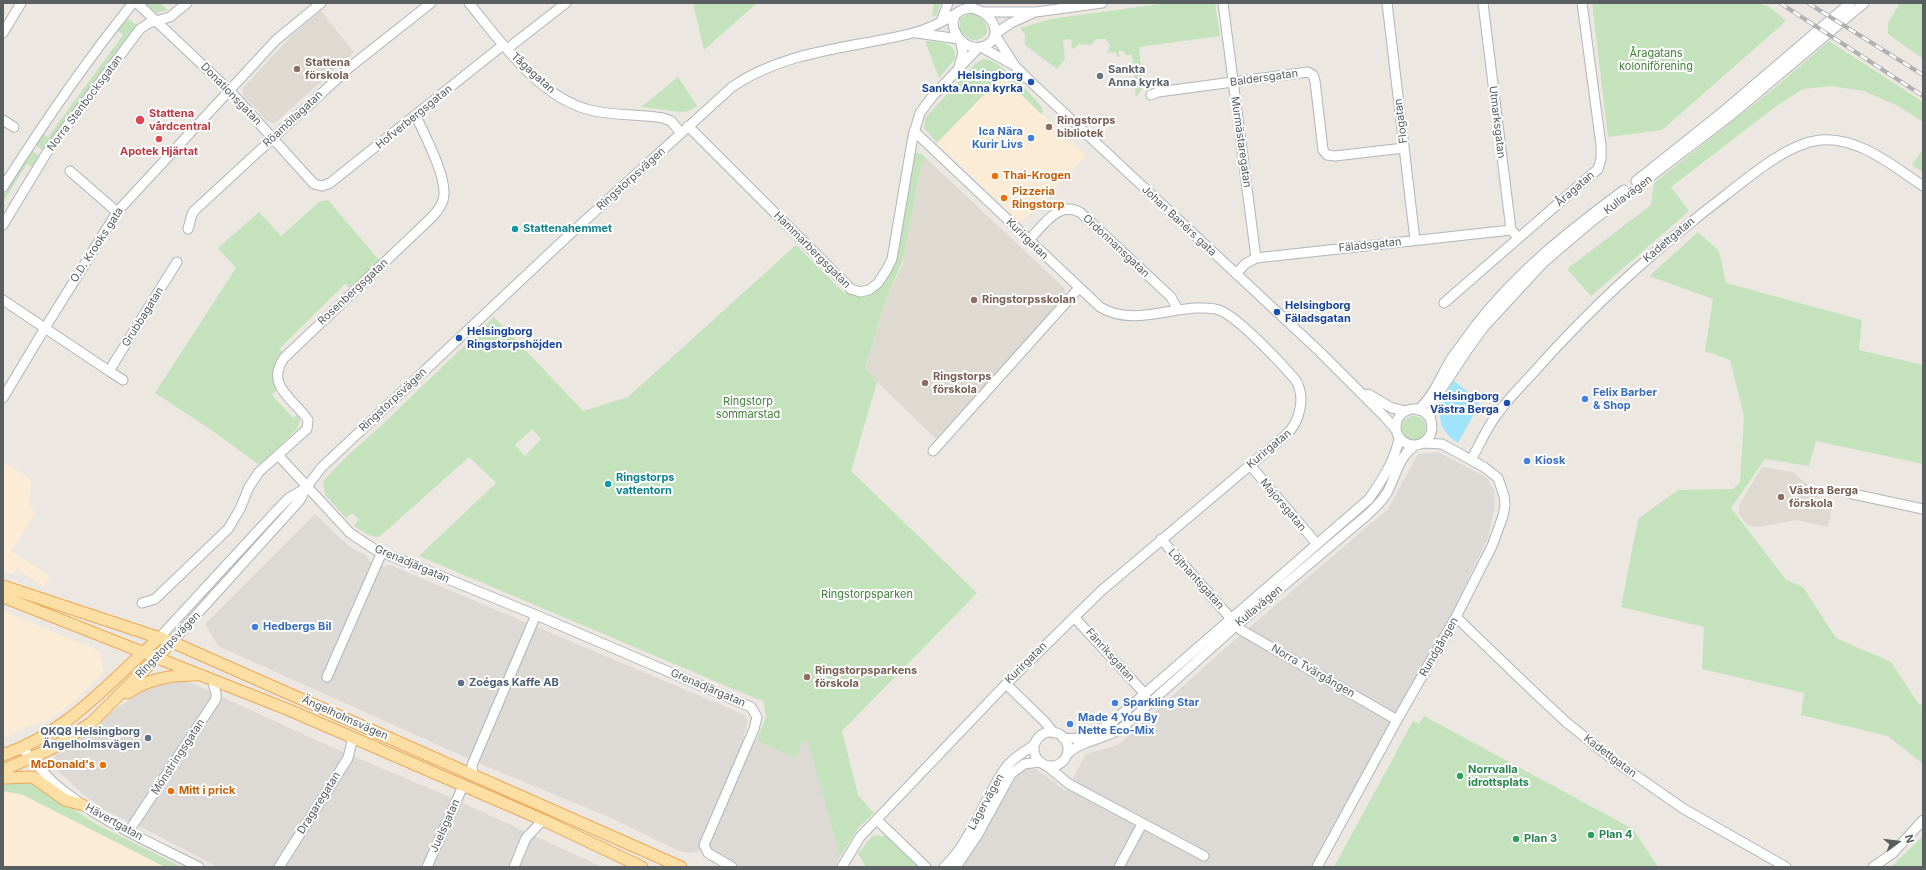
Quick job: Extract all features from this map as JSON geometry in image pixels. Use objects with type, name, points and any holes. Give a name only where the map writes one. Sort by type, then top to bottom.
[{"type":"main road","name":"Ängelholmsvägen","points":[[3,586],[172,642],[681,867]]},
{"type":"main road","name":"Ängelholmsvägen","points":[[3,597],[207,677],[353,737],[543,820],[642,867]]},
{"type":"main road","name":"Ringstorpsvägen","points":[[3,755],[22,748],[63,725],[160,638]]},
{"type":"main road","name":"Ringstorpsvägen","points":[[3,770],[31,759],[77,733],[108,708],[172,642]]},
{"type":"main road","points":[[108,708],[132,690],[148,682],[168,676],[207,677]]},
{"type":"main road","points":[[3,778],[33,778],[65,800],[82,805]]},
{"type":"street","points":[[3,33],[21,3]]},
{"type":"street","name":"Norra Stenbocksgatan","points":[[3,187],[30,144],[112,29],[133,3]]},
{"type":"street","name":"Donationsgatan","points":[[137,3],[230,91],[314,184],[322,186]]},
{"type":"street","name":"Norra Stenbocksgatan","points":[[3,225],[46,154],[140,29],[146,24],[170,18],[187,3]]},
{"type":"street","name":"O.D. Krooks gata","points":[[3,398],[117,212],[276,40],[321,3]]},
{"type":"street","name":"Röamöllagatan","points":[[188,229],[194,210],[350,67],[431,3]]},
{"type":"street","name":"Tågagatan","points":[[469,3],[505,47],[546,88],[571,103],[590,110],[663,118],[671,121],[681,133]]},
{"type":"street","name":"Hofverbergsgatan","points":[[322,186],[330,184],[505,47],[566,3]]},
{"type":"street","points":[[948,3],[953,19],[953,28],[959,40],[969,45],[980,47],[990,42],[995,34],[1012,23],[1036,12]]},
{"type":"street","points":[[941,22],[948,3]]},
{"type":"street","points":[[973,3],[983,11],[993,23],[995,34]]},
{"type":"street","points":[[953,19],[960,11],[972,8],[983,11],[1036,12],[1072,5],[1102,3]]},
{"type":"street","name":"Murmästaregatan","points":[[1223,3],[1256,258]]},
{"type":"street","name":"Flogatan","points":[[1387,3],[1415,240]]},
{"type":"street","name":"Utmarksgatan","points":[[1483,3],[1511,230]]},
{"type":"street","name":"Åragatan","points":[[1444,303],[1595,173],[1600,165],[1601,145],[1582,3]]},
{"type":"street","name":"Kullavägen","points":[[1418,410],[1428,398],[1452,359],[1496,300],[1545,251],[1697,132],[1850,3]]},
{"type":"street","name":"Kullavägen","points":[[1430,419],[1433,402],[1480,332],[1544,262],[1590,222],[1730,116],[1864,3]]},
{"type":"street","name":"Ringstorpsvägen","points":[[172,642],[289,513],[300,500],[306,488],[321,468],[688,126],[732,87],[759,70],[839,48],[914,33],[941,22],[953,19]]},
{"type":"street","name":"Ringstorpsvägen","points":[[914,33],[959,40]]},
{"type":"street","name":"Johan Banérs gata","points":[[995,34],[1015,66],[1344,375],[1398,434]]},
{"type":"street","name":"Hammarbergsgatan","points":[[957,70],[963,53],[959,40]]},
{"type":"street","name":"Johan Banérs gata","points":[[980,47],[1015,66]]},
{"type":"street","name":"Hammarbergsgatan","points":[[688,126],[851,288],[862,292],[869,290],[878,283],[888,270],[892,259],[914,131],[924,107],[980,47]]},
{"type":"street","name":"Baldersgatan","points":[[1151,95],[1158,92],[1308,72],[1313,75],[1315,81],[1324,150],[1327,155],[1335,156],[1404,148]]},
{"type":"street","name":"Rosenbergsgatan","points":[[142,604],[155,599],[228,528],[240,509],[249,487],[259,472],[307,429],[309,425],[304,416],[278,384],[277,373],[281,363],[432,218],[443,202],[443,186],[438,167],[416,116]]},
{"type":"street","points":[[3,120],[14,127]]},
{"type":"street","name":"Kurirgatan","points":[[877,820],[1006,684],[1101,591],[1294,426],[1300,404],[1297,383],[1260,344],[1227,314],[1211,308],[1178,310],[1139,316],[1120,316],[1100,307],[914,131]]},
{"type":"street","name":"Kadettgatan","points":[[1471,460],[1489,426],[1498,413],[1569,332],[1587,314],[1675,233],[1746,179],[1788,151],[1803,144],[1819,140],[1843,142],[1865,150],[1923,186]]},
{"type":"street","points":[[70,171],[117,212]]},
{"type":"street","name":"Ordonnansgatan","points":[[1029,240],[1058,211],[1065,208],[1076,210],[1171,297],[1178,310]]},
{"type":"street","points":[[1511,230],[1520,238]]},
{"type":"street","name":"Fäladsgatan","points":[[1236,274],[1245,264],[1256,258],[1511,230]]},
{"type":"street","name":"Grubbagatan","points":[[109,371],[177,262]]},
{"type":"street","points":[[933,451],[1079,288]]},
{"type":"street","points":[[3,300],[123,380]]},
{"type":"street","name":"Johan Banérs gata","points":[[1344,375],[1381,402],[1406,411]]},
{"type":"street","points":[[1418,410],[1425,413],[1430,419],[1432,430],[1430,436],[1419,444],[1406,444],[1398,434],[1397,423],[1400,416],[1406,411],[1418,410]]},
{"type":"street","name":"Rundgången","points":[[1317,867],[1397,720],[1456,617],[1492,546],[1505,505],[1504,492],[1498,478],[1471,460],[1442,444],[1432,430]]},
{"type":"street","name":"Kullavägen","points":[[1079,742],[1110,735],[1122,728],[1317,544],[1369,499],[1397,452],[1398,434]]},
{"type":"street","name":"Kullavägen","points":[[1079,742],[1110,724],[1379,504],[1387,492],[1404,455],[1408,450],[1419,444]]},
{"type":"street","name":"Rundgången","points":[[1419,444],[1442,444]]},
{"type":"street","points":[[278,455],[306,488]]},
{"type":"street","name":"Majorsgatan","points":[[1250,465],[1317,544]]},
{"type":"street","name":"Ringstorpsvägen","points":[[160,638],[277,510],[289,498],[306,488]]},
{"type":"street","name":"Grenadjärgatan","points":[[306,488],[358,540],[382,552],[749,705],[758,717],[704,845],[708,853],[732,867]]},
{"type":"street","points":[[1848,493],[1923,509]]},
{"type":"street","name":"Löjtnantsgatan","points":[[1161,539],[1234,622]]},
{"type":"street","points":[[327,677],[382,552]]},
{"type":"street","points":[[473,775],[471,771],[473,762],[536,615]]},
{"type":"street","name":"Fänriksgatan","points":[[1074,617],[1145,694]]},
{"type":"street","name":"Kadettgatan","points":[[1456,617],[1566,722],[1612,759],[1684,809],[1786,867]]},
{"type":"street","name":"Norra Tvärgången","points":[[1234,622],[1241,630],[1397,720]]},
{"type":"street","name":"Mönstringsgatan","points":[[129,831],[216,699],[216,693],[207,677]]},
{"type":"street","points":[[1006,684],[1054,733],[1063,738],[1079,742],[1059,764],[1043,764]]},
{"type":"street","points":[[1038,715],[1039,724],[1034,754],[1043,764],[1069,784],[1204,856]]},
{"type":"street","points":[[1036,742],[1045,734],[1054,733]]},
{"type":"street","name":"Dragaregatan","points":[[279,867],[348,758],[353,737]]},
{"type":"street","points":[[1063,738],[1067,746],[1065,775],[1069,784]]},
{"type":"street","name":"Lägervägen","points":[[944,867],[955,856],[1004,769],[1036,742]]},
{"type":"street","name":"Hävertgatan","points":[[22,748],[55,784],[82,805],[101,817],[199,867]]},
{"type":"street","name":"Lägervägen","points":[[956,867],[978,834],[1011,774],[1024,764],[1043,764]]},
{"type":"street","name":"Juelsgatan","points":[[427,867],[463,786]]},
{"type":"street","points":[[514,867],[526,838],[543,820]]},
{"type":"street","points":[[842,867],[860,837],[877,820],[926,867]]},
{"type":"street","points":[[1872,867],[1893,853],[1923,820]]},
{"type":"street","points":[[1119,867],[1142,824]]},
{"type":"shaded area","name":"Stattena förskola","points":[[321,11],[354,52],[277,121],[273,123],[268,122],[243,95],[243,88],[293,34]]},
{"type":"shaded area","points":[[1002,76],[1086,156],[1021,223],[937,143]]},
{"type":"shaded area","name":"Ringstorpsskolan","points":[[927,159],[1064,288],[1066,296],[936,439],[865,370],[884,305],[903,263],[921,165]]},
{"type":"shaded area","points":[[1438,452],[1487,478],[1494,490],[1495,505],[1488,538],[1447,624],[1314,867],[961,867],[1020,771],[1029,768],[1036,769],[1066,791],[1086,754],[1118,745],[1222,651],[1388,509],[1418,454]]},
{"type":"shaded area","points":[[3,461],[31,480],[30,505],[35,513],[11,551],[50,576],[44,587],[17,569],[13,574],[3,571]]},
{"type":"shaded area","name":"Västra Berga förskola","points":[[1762,467],[1793,472],[1818,494],[1818,500],[1833,503],[1828,527],[1797,520],[1758,527],[1747,525],[1739,514],[1739,505]]},
{"type":"shaded area","points":[[315,514],[353,549],[366,555],[369,561],[382,567],[390,565],[745,715],[748,722],[743,736],[796,758],[803,740],[808,741],[840,857],[835,867],[738,867],[713,854],[707,848],[691,853],[679,851],[611,818],[476,762],[218,646],[205,624]]},
{"type":"shaded area","points":[[3,611],[99,651],[104,672],[74,701],[48,721],[26,727],[3,739]]},
{"type":"shaded area","points":[[183,679],[329,746],[450,797],[602,867],[218,867],[145,829],[106,811],[84,795],[54,767],[54,758],[59,749],[76,740],[97,722],[147,688],[166,681]]},
{"type":"shaded area","points":[[3,791],[23,795],[165,867],[3,867]]},
{"type":"green space","points":[[143,3],[160,3],[168,10],[155,13]]},
{"type":"green space","points":[[693,3],[757,3],[704,50]]},
{"type":"green space","points":[[934,3],[940,3],[937,15],[932,17]]},
{"type":"green space","points":[[1167,3],[1215,3],[1220,36],[1139,47],[1143,87],[1136,97],[1132,55],[1125,55],[1124,51],[1119,51],[1119,56],[1117,57],[1116,52],[1107,53],[1110,46],[1106,39],[1096,39],[1091,45],[1079,44],[1074,49],[1072,48],[1071,39],[1063,40],[1065,59],[1057,69],[1025,45],[1025,35],[1020,28],[1051,19]]},
{"type":"green space","name":"Åragatans koloniförening","points":[[1592,3],[1759,3],[1771,8],[1786,21],[1662,130],[1608,137]]},
{"type":"green space","points":[[1900,3],[1923,3],[1923,59],[1888,34],[1888,23]]},
{"type":"green space","points":[[969,13],[977,15],[985,22],[987,33],[981,39],[970,39],[960,30],[960,19]]},
{"type":"green space","points":[[125,17],[137,25],[45,152],[33,144],[41,133],[48,137],[123,35],[116,29]]},
{"type":"green space","points":[[925,41],[941,42],[946,44],[953,49],[955,53],[955,59],[939,78]]},
{"type":"green space","points":[[1829,41],[1923,102],[1923,122],[1898,106],[1864,91],[1831,86],[1803,89],[1775,107],[1671,187],[1689,211],[1591,296],[1567,269],[1651,205],[1654,183],[1777,86]]},
{"type":"green space","points":[[983,59],[998,65],[1015,78],[1042,107],[1043,112],[1041,114],[1002,76],[937,143],[924,128],[925,118],[975,64]]},
{"type":"green space","points":[[678,77],[697,106],[689,111],[681,112],[641,107]]},
{"type":"green space","points":[[1923,149],[1923,172],[1912,165]]},
{"type":"green space","points":[[30,150],[42,157],[34,168],[27,164],[3,202],[3,193]]},
{"type":"green space","points":[[916,153],[922,154],[927,159],[921,165],[904,257],[884,305],[865,369],[877,382],[851,471],[977,593],[842,731],[858,795],[874,813],[858,828],[840,857],[808,742],[803,740],[796,758],[756,741],[766,717],[763,700],[757,699],[419,556],[496,483],[469,457],[379,537],[369,535],[354,526],[359,520],[352,513],[346,518],[326,496],[323,486],[324,480],[348,455],[382,425],[494,317],[583,411],[628,397],[796,245],[844,293],[860,294],[888,273],[911,157]],"holes":[[[532,429],[541,439],[525,456],[515,445]]]},
{"type":"green space","points":[[328,200],[379,260],[350,288],[345,284],[279,349],[284,353],[274,370],[274,379],[277,389],[272,395],[293,418],[298,414],[300,422],[297,429],[262,463],[258,464],[207,427],[155,393],[236,268],[218,248],[259,212],[281,236],[319,202]]},
{"type":"green space","points":[[1698,232],[1719,251],[1726,283],[1862,320],[1859,350],[1923,365],[1923,464],[1816,441],[1809,466],[1765,459],[1731,508],[1786,580],[1803,587],[1836,638],[1891,662],[1918,703],[1923,705],[1923,764],[1888,736],[1801,715],[1804,693],[1702,669],[1704,627],[1621,607],[1638,519],[1678,490],[1733,489],[1740,482],[1744,416],[1730,360],[1705,351],[1713,299],[1649,276]]},
{"type":"green space","points":[[1414,416],[1423,419],[1426,428],[1423,437],[1414,440],[1405,437],[1402,428],[1405,419]]},
{"type":"green space","name":"Norrvalla idrottsplats","points":[[1424,716],[1633,829],[1658,867],[1334,867],[1413,721],[1419,724]]},
{"type":"green space","points":[[28,780],[96,824],[182,867],[165,867],[23,795],[3,791],[3,781]]},
{"type":"green space","points":[[885,834],[920,867],[866,867],[858,854],[872,836],[878,835],[882,837]]},
{"type":"green space","points":[[1923,836],[1923,867],[1891,867]]},
{"type":"water","points":[[1454,381],[1477,399],[1479,405],[1458,443],[1449,436],[1444,429],[1440,414],[1444,398]]},
{"type":"railway","points":[[1780,3],[1923,96]]},
{"type":"railway","points":[[1808,3],[1923,75]]},
{"type":"place","name":"Stattena förskola","points":[[297,69]]},
{"type":"place","name":"Sankta Anna kyrka","points":[[1100,76]]},
{"type":"place","name":"Helsingborg Sankta Anna kyrka","points":[[1031,82]]},
{"type":"place","name":"Stattena vårdcentral","points":[[140,120]]},
{"type":"place","name":"Ringstorps bibliotek","points":[[1049,127]]},
{"type":"place","name":"Ica Nära Kurir Livs","points":[[1031,138]]},
{"type":"place","name":"Apotek Hjärtat","points":[[159,139]]},
{"type":"place","name":"Thai-Krogen","points":[[995,176]]},
{"type":"place","name":"Pizzeria Ringstorp","points":[[1004,198]]},
{"type":"place","name":"Stattenahemmet","points":[[515,229]]},
{"type":"place","name":"Ringstorpsskolan","points":[[974,300]]},
{"type":"place","name":"Helsingborg Fäladsgatan","points":[[1277,312]]},
{"type":"place","name":"Helsingborg Ringstorpshöjden","points":[[459,338]]},
{"type":"place","name":"Ringstorps förskola","points":[[925,383]]},
{"type":"place","name":"Felix Barber & Shop","points":[[1585,399]]},
{"type":"place","name":"Helsingborg Västra Berga","points":[[1507,403]]},
{"type":"place","name":"Kiosk","points":[[1527,461]]},
{"type":"place","name":"Ringstorps vattentorn","points":[[608,484]]},
{"type":"place","name":"Västra Berga förskola","points":[[1781,497]]},
{"type":"place","name":"Hedbergs Bil","points":[[255,627]]},
{"type":"place","name":"Ringstorpsparkens förskola","points":[[807,677]]},
{"type":"place","name":"Zoégas Kaffe AB","points":[[461,683]]},
{"type":"place","name":"Sparkling Star","points":[[1115,703]]},
{"type":"place","name":"Made 4 You By Nette Eco-Mix","points":[[1070,724]]},
{"type":"place","name":"OKQ8 Helsingborg Ängelholmsvägen","points":[[148,738]]},
{"type":"place","name":"McDonald's","points":[[103,765]]},
{"type":"place","name":"Norrvalla idrottsplats","points":[[1460,776]]},
{"type":"place","name":"Mitt i prick","points":[[171,791]]},
{"type":"place","name":"Plan 4","points":[[1591,835]]},
{"type":"place","name":"Plan 3","points":[[1516,839]]},
{"type":"park label","name":"Ringstorp sommarstad","points":[[748,408]]},
{"type":"park label","name":"Ringstorpsparken","points":[[867,595]]}]
